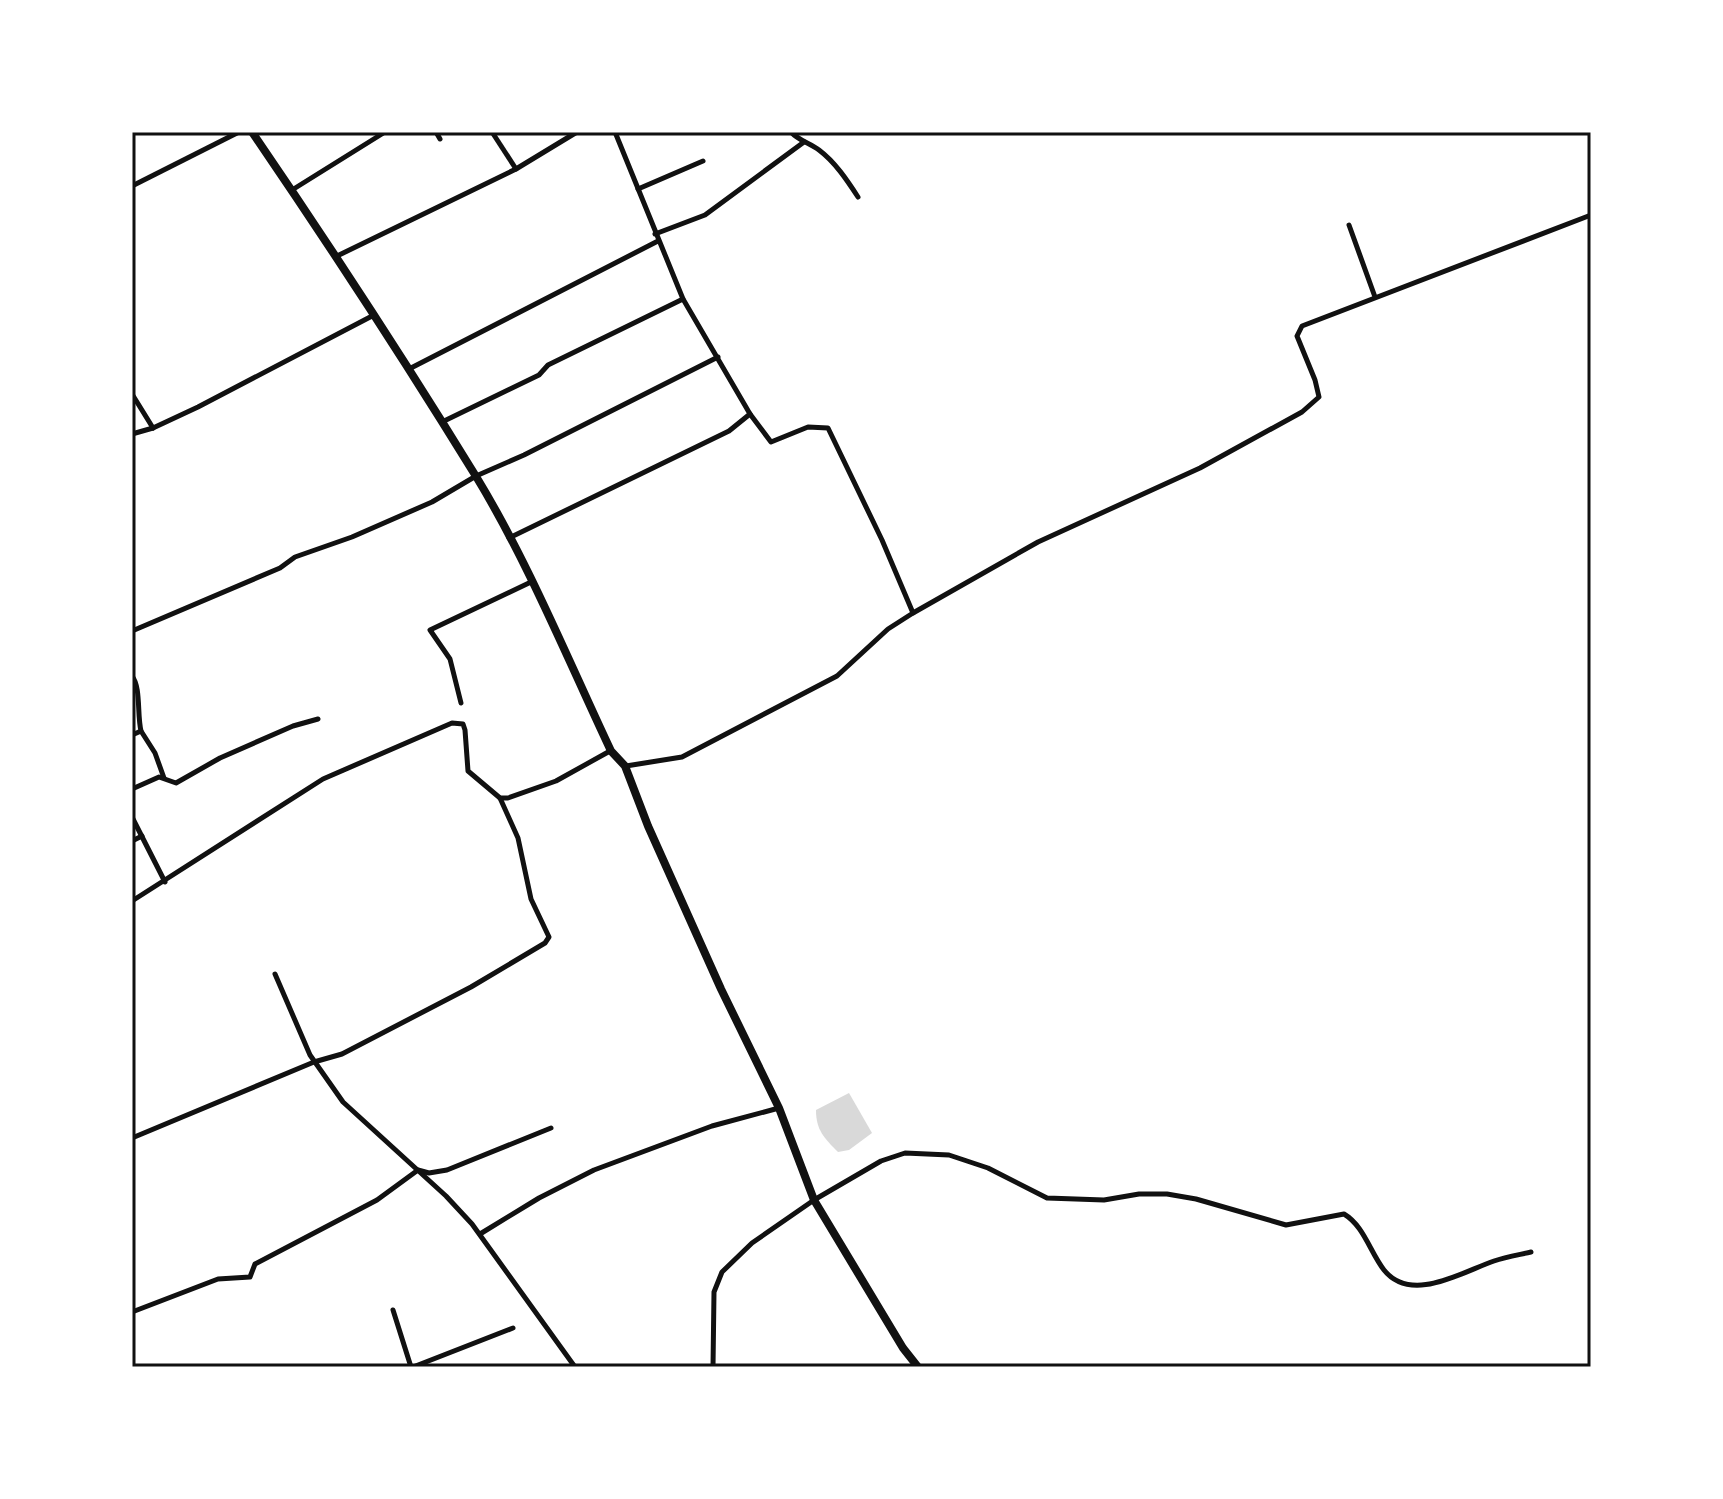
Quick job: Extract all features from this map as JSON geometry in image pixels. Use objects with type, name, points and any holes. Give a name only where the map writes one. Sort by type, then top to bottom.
[{"type":"main road","points":[[253,132],[476,476],[531,582],[611,751],[625,766],[648,826],[721,989],[779,1108],[814,1200],[903,1348],[918,1367]]},
{"type":"street","points":[[132,186],[239,132]]},
{"type":"street","points":[[292,191],[385,132]]},
{"type":"street","points":[[492,132],[516,169]]},
{"type":"street","points":[[336,256],[516,169],[577,132]]},
{"type":"street","points":[[615,132],[683,299],[750,414],[771,442],[808,427],[828,428],[913,613]]},
{"type":"street","points":[[791,132],[820,150],[845,176],[858,197]]},
{"type":"street","points":[[655,234],[705,215],[804,142]]},
{"type":"street","points":[[638,189],[703,161]]},
{"type":"street","points":[[625,766],[682,757],[754,720],[837,676],[888,629],[1038,542],[1200,468],[1302,412],[1319,397],[1297,336],[1302,326],[1591,215]]},
{"type":"street","points":[[1349,225],[1375,297]]},
{"type":"street","points":[[408,370],[658,241]]},
{"type":"street","points":[[441,423],[539,375],[548,365],[683,299]]},
{"type":"street","points":[[132,434],[153,428],[374,315]]},
{"type":"street","points":[[132,631],[280,568],[295,557],[352,537],[432,502],[476,476],[718,357]]},
{"type":"street","points":[[132,394],[153,428]]},
{"type":"street","points":[[509,538],[729,431],[750,414]]},
{"type":"street","points":[[461,703],[450,659],[430,630],[531,582]]},
{"type":"street","points":[[132,676],[138,686],[137,711],[141,731],[155,753],[164,778]]},
{"type":"street","points":[[132,789],[159,777],[176,783],[220,758],[293,726],[318,719]]},
{"type":"street","points":[[132,901],[323,779],[452,723],[463,724],[468,771],[500,798],[518,838],[531,899],[549,937],[545,943],[471,987],[342,1054],[314,1062],[132,1138]]},
{"type":"street","points":[[132,735],[141,731]]},
{"type":"street","points":[[500,798],[556,781],[611,751]]},
{"type":"street","points":[[132,817],[165,882]]},
{"type":"street","points":[[132,841],[142,836]]},
{"type":"street","points":[[275,974],[314,1062],[343,1102],[446,1196],[480,1234],[497,1262],[575,1367]]},
{"type":"street","points":[[480,1234],[539,1198],[594,1170],[712,1126],[779,1108]]},
{"type":"street","points":[[418,1170],[429,1173],[447,1170],[551,1128]]},
{"type":"street","points":[[713,1367],[714,1292],[722,1272],[752,1243],[814,1200],[881,1161],[905,1153],[949,1155],[988,1168],[1047,1198],[1104,1200],[1139,1194],[1167,1194],[1196,1199],[1286,1225],[1344,1214],[1353,1220],[1384,1271],[1399,1283],[1408,1285],[1438,1282],[1495,1261],[1531,1252]]},
{"type":"street","points":[[132,1312],[218,1279],[250,1277],[255,1264],[377,1200],[418,1170]]},
{"type":"street","points":[[393,1310],[412,1367],[513,1328]]},
{"type":"shaded area","points":[[849,1093],[872,1133],[849,1150],[838,1152],[822,1133],[816,1110]]}]
